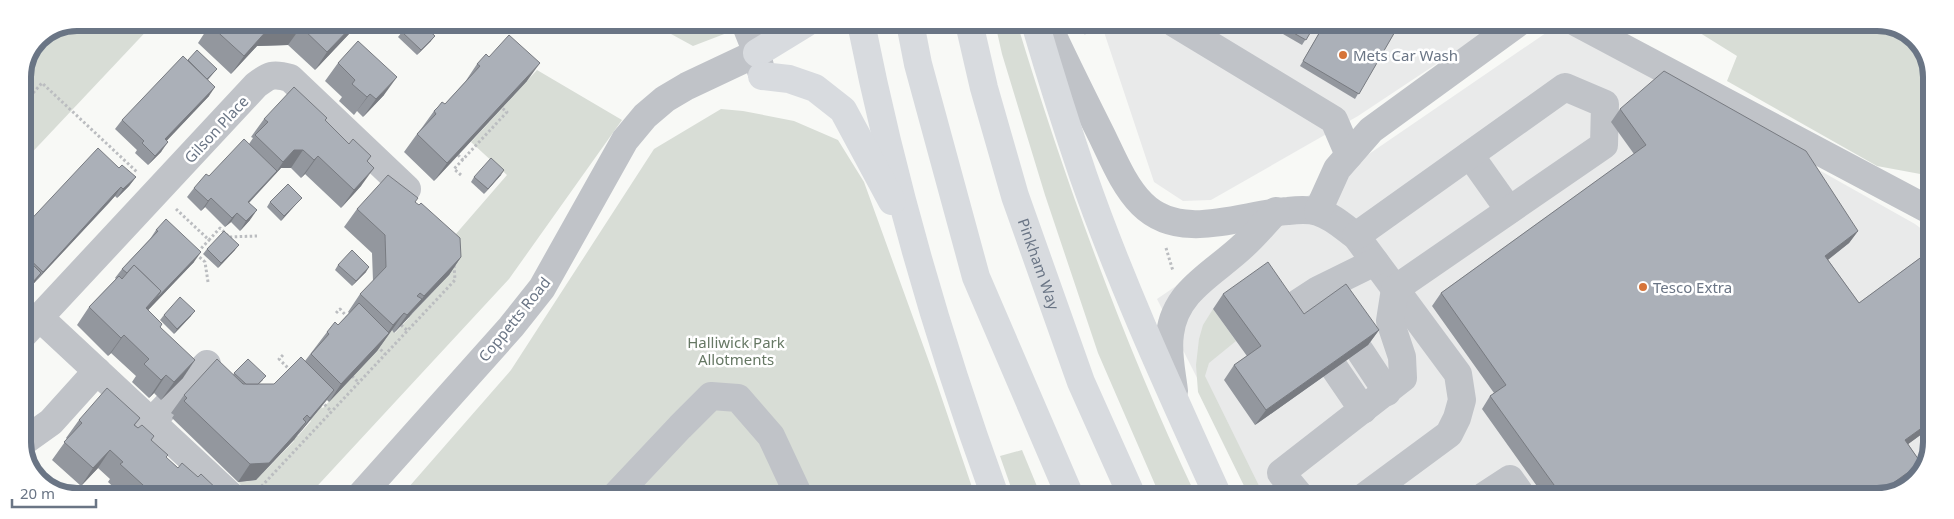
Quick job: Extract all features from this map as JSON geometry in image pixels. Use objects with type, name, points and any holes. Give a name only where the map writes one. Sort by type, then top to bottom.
[{"type":"highway","points":[[797,31],[759,65],[789,79],[815,88],[843,110],[913,240]]},
{"type":"highway","points":[[863,31],[876,101],[913,240],[963,407],[992,488]]},
{"type":"highway","points":[[912,31],[918,64],[976,277],[1067,488]]},
{"type":"highway","name":"Pinkham Way","points":[[971,31],[984,88],[1015,196],[1080,382],[1128,488]]},
{"type":"highway","points":[[1038,31],[1083,175],[1116,262],[1176,404],[1214,488]]},
{"type":"street","points":[[748,31],[759,65]]},
{"type":"street","points":[[1050,31],[1131,192],[1143,206],[1155,214],[1172,221],[1190,224],[1207,224],[1276,212],[1318,211],[1356,236],[1458,374],[1462,400],[1457,418],[1449,434],[1376,488]]},
{"type":"street","points":[[1187,31],[1334,120],[1349,155]]},
{"type":"street","points":[[1318,211],[1337,169],[1370,130],[1507,31]]},
{"type":"street","points":[[1592,31],[1923,208]]},
{"type":"street","name":"Coppetts Road","points":[[367,488],[511,327],[542,288],[625,140],[652,110],[665,98],[686,86],[759,65]]},
{"type":"street","name":"Gilson Place","points":[[221,488],[97,371],[31,326],[256,85],[267,76],[278,74],[290,78],[407,189]]},
{"type":"street","points":[[1294,488],[1281,472],[1403,378],[1402,357],[1390,320],[1395,289],[1604,145],[1605,104],[1565,87],[1356,236]]},
{"type":"street","points":[[1470,155],[1509,210]]},
{"type":"street","points":[[1176,404],[1168,347],[1174,316],[1182,300],[1192,287],[1244,246],[1276,212]]},
{"type":"street","points":[[1303,322],[1292,307],[1324,297],[1374,262]]},
{"type":"street","points":[[1360,351],[1387,392]]},
{"type":"street","points":[[151,422],[207,364]]},
{"type":"street","points":[[1335,369],[1363,410]]},
{"type":"street","points":[[31,436],[51,422],[97,371]]},
{"type":"street","points":[[623,488],[711,396],[738,398],[771,436],[795,488]]},
{"type":"street","points":[[1496,488],[1510,479],[1516,488]]},
{"type":"path","points":[[31,95],[42,83],[209,240]]},
{"type":"path","points":[[461,175],[454,169],[506,112],[502,108]]},
{"type":"path","points":[[458,155],[463,160]]},
{"type":"path","points":[[1155,214],[1182,300]]},
{"type":"path","points":[[208,282],[205,262],[196,254],[220,228],[228,237],[256,236]]},
{"type":"path","points":[[260,488],[455,280],[454,260]]},
{"type":"path","points":[[336,312],[340,309],[353,322]]},
{"type":"path","points":[[402,325],[408,330]]},
{"type":"path","points":[[372,341],[385,354]]},
{"type":"path","points":[[283,355],[279,359],[299,379]]},
{"type":"path","points":[[352,376],[359,383]]},
{"type":"path","points":[[318,398],[332,411]]},
{"type":"shaded area","points":[[1104,31],[1486,31],[1358,116],[1211,200],[1183,201],[1154,182]]},
{"type":"shaded area","points":[[1549,31],[1571,31],[1923,230],[1922,451],[1917,465],[1905,478],[1892,485],[1877,488],[1253,488],[1157,299]]},
{"type":"green space","points":[[146,31],[31,154],[32,68],[35,59],[45,45],[59,35],[68,32]]},
{"type":"green space","points":[[666,31],[732,31],[693,46]]},
{"type":"green space","points":[[997,31],[1020,31],[1076,203],[1098,263],[1145,381],[1192,488],[1157,488],[1098,353],[1045,195],[1002,54]]},
{"type":"green space","points":[[1697,31],[1877,31],[1900,37],[1917,54],[1923,74],[1923,175],[1877,166],[1727,81],[1737,56]]},
{"type":"green space","points":[[537,70],[622,120],[509,279],[315,488],[244,488],[238,482],[256,480],[294,441],[294,433],[298,436],[321,407],[323,408],[376,351],[375,349],[392,330],[395,333],[409,318],[408,311],[412,314],[449,275],[442,250],[507,175],[471,142]]},
{"type":"green space","name":"Halliwick Park Allotments","points":[[721,109],[743,111],[794,121],[838,140],[864,182],[972,488],[408,488],[511,370],[654,149]]},
{"type":"green space","points":[[1213,309],[1236,341],[1209,363],[1205,376],[1260,488],[1245,488],[1198,392],[1196,365],[1199,339],[1203,325]]},
{"type":"green space","points":[[1022,450],[1038,488],[1011,488],[1000,456]]},
{"type":"building","points":[[217,31],[266,31],[244,56]]},
{"type":"building","points":[[305,31],[347,31],[327,52]]},
{"type":"building","points":[[430,31],[435,36],[421,50],[402,32]]},
{"type":"building","points":[[1290,31],[1311,31],[1306,40]]},
{"type":"building","name":"Mets Car Wash","points":[[1320,31],[1395,31],[1359,94],[1303,61]]},
{"type":"building","points":[[509,35],[540,63],[447,163],[417,134],[436,114],[434,111],[442,102],[445,104],[480,66],[477,64],[486,54],[489,57]]},
{"type":"building","points":[[358,41],[397,77],[376,99],[370,94],[367,97],[352,84],[355,80],[338,63]]},
{"type":"building","points":[[197,50],[217,69],[207,79],[188,60]]},
{"type":"building","points":[[183,56],[215,87],[165,139],[168,142],[155,156],[142,143],[144,141],[122,120]]},
{"type":"building","name":"Tesco Extra","points":[[1664,71],[1806,151],[1858,231],[1825,256],[1859,303],[1923,256],[1923,427],[1905,440],[1919,460],[1915,467],[1890,486],[1877,488],[1556,488],[1490,396],[1506,385],[1441,293],[1646,145],[1620,109]]},
{"type":"building","points":[[294,87],[327,118],[325,120],[349,144],[353,139],[371,156],[367,161],[374,168],[354,190],[318,156],[314,160],[303,150],[294,150],[283,162],[255,135],[268,122],[264,119]]},
{"type":"building","points":[[244,139],[277,171],[248,202],[257,210],[246,221],[237,213],[232,218],[211,198],[208,201],[194,188],[206,174],[209,176]]},
{"type":"building","points":[[98,148],[119,168],[122,165],[136,177],[123,189],[121,187],[115,193],[43,272],[31,261],[31,219]]},
{"type":"building","points":[[491,158],[504,170],[488,189],[474,177]]},
{"type":"building","points":[[388,175],[418,198],[415,202],[419,205],[421,203],[460,238],[461,257],[424,296],[420,293],[417,296],[422,299],[407,315],[404,313],[393,325],[360,294],[386,267],[385,235],[357,209]]},
{"type":"building","points":[[288,184],[302,198],[284,216],[270,202]]},
{"type":"building","points":[[166,219],[201,252],[155,300],[161,291],[134,265],[127,273],[122,269],[158,231],[156,230]]},
{"type":"building","points":[[224,231],[239,245],[221,263],[207,249]]},
{"type":"building","points":[[352,250],[369,267],[356,281],[338,265]]},
{"type":"building","points":[[1268,262],[1304,314],[1346,284],[1379,330],[1266,410],[1234,365],[1261,346],[1223,294]]},
{"type":"building","points":[[31,263],[41,273],[31,284]]},
{"type":"building","points":[[134,265],[161,291],[146,308],[162,324],[160,327],[195,360],[174,382],[166,375],[161,380],[144,364],[149,359],[124,335],[121,338],[89,307],[119,276],[122,279]]},
{"type":"building","points":[[180,297],[195,311],[177,329],[164,315]]},
{"type":"building","points":[[359,303],[389,333],[341,384],[311,354],[329,334],[327,332],[335,322],[338,325]]},
{"type":"building","points":[[301,357],[334,390],[310,418],[307,415],[303,419],[306,422],[269,463],[250,464],[184,401],[187,398],[184,395],[217,359],[243,384],[274,384]]},
{"type":"building","points":[[248,359],[266,376],[258,384],[246,384],[234,373]]},
{"type":"building","points":[[107,388],[140,418],[134,425],[138,428],[142,425],[154,436],[151,440],[168,455],[166,457],[178,468],[182,463],[198,477],[201,474],[216,488],[146,488],[120,464],[123,462],[110,450],[93,468],[64,442],[82,423],[79,420]]},
{"type":"place","name":"Mets Car Wash","points":[[1343,55]]},
{"type":"place","name":"Tesco Extra","points":[[1643,287]]}]
